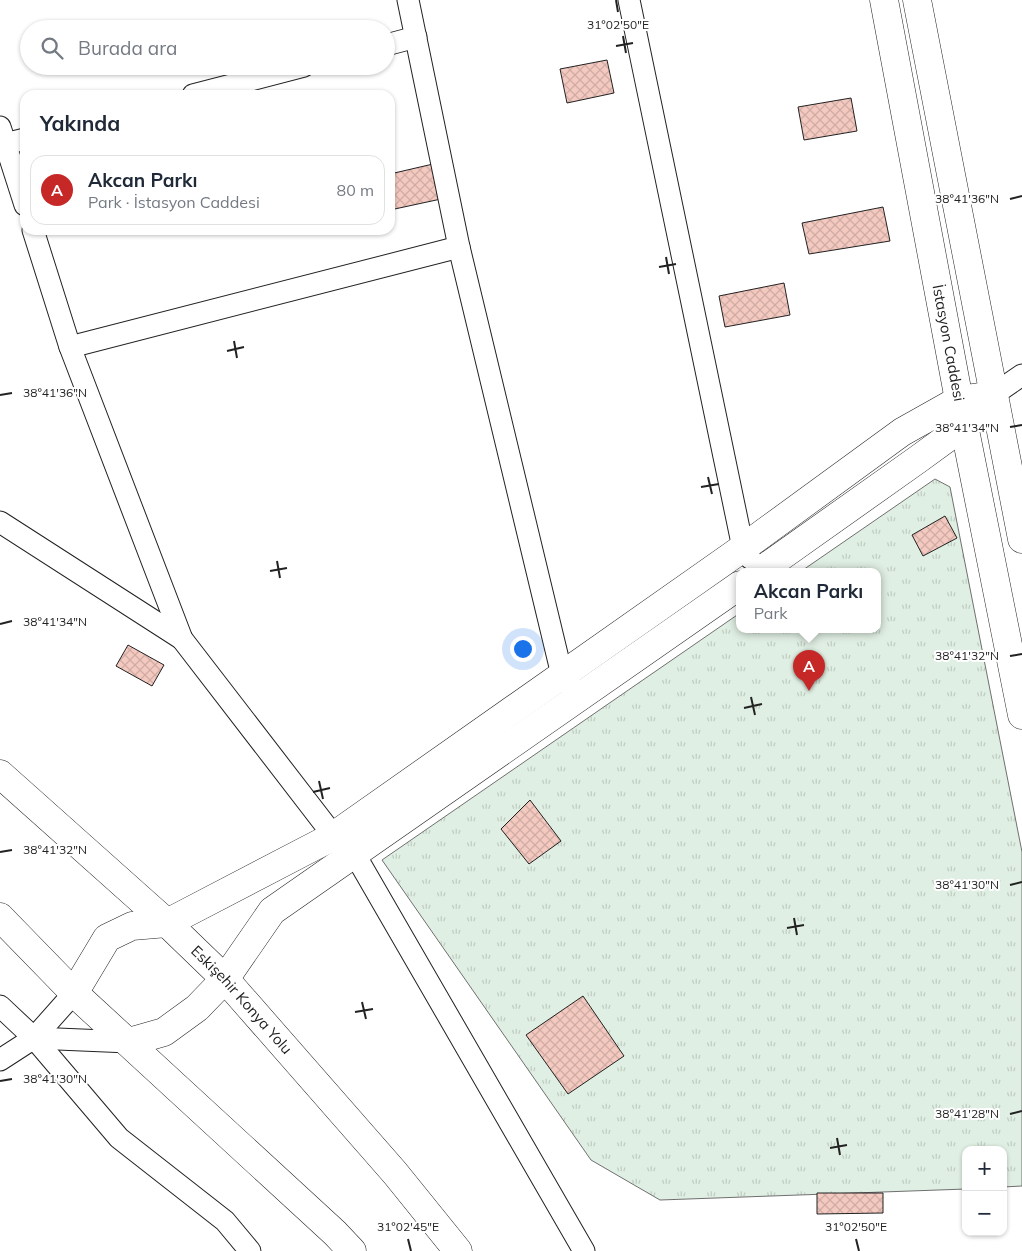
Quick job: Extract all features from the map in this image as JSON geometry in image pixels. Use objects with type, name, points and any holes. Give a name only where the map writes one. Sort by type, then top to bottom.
[{"type":"main road","name":"İstasyon Caddesi","points":[[884,0],[1022,715]]},
{"type":"main road","points":[[917,0],[1022,539]]},
{"type":"main road","points":[[763,568],[962,412],[993,395]]},
{"type":"main road","points":[[129,1042],[164,1032],[196,1008],[225,979],[272,911],[562,675],[743,548],[902,432],[962,412]]},
{"type":"main road","points":[[74,992],[107,938],[132,926],[167,923],[346,849],[579,697],[736,588]]},
{"type":"main road","name":"Eskişehir Konya Yolu","points":[[0,774],[167,923],[225,979],[395,1173],[458,1251]]},
{"type":"main road","points":[[0,918],[74,992],[335,1233],[352,1251]]},
{"type":"street","points":[[408,0],[460,247],[562,675],[579,697]]},
{"type":"street","points":[[629,0],[743,548],[750,568]]},
{"type":"street","points":[[395,43],[416,37]]},
{"type":"street","points":[[212,90],[270,75]]},
{"type":"street","points":[[10,136],[20,183]]},
{"type":"street","points":[[35,235],[70,347],[182,639],[346,849],[584,1251]]},
{"type":"street","points":[[70,347],[460,247]]},
{"type":"street","points":[[993,395],[1022,376]]},
{"type":"street","points":[[0,522],[182,639]]},
{"type":"street","points":[[0,1060],[34,1038],[74,992]]},
{"type":"street","points":[[0,1006],[34,1038],[119,1138],[225,1221],[250,1251]]},
{"type":"street","points":[[34,1038],[129,1042]]},
{"type":"green space","points":[[935,479],[950,487],[1022,852],[1022,1186],[1007,1187],[1007,1146],[962,1146],[962,1189],[660,1200],[591,1160],[382,860],[736,616],[736,633],[881,633],[881,568],[806,568]]},
{"type":"building","points":[[607,60],[614,93],[567,103],[560,69]]},
{"type":"building","points":[[851,98],[857,131],[804,140],[798,107]]},
{"type":"building","points":[[433,164],[441,199],[395,209],[395,173]]},
{"type":"building","points":[[883,207],[890,241],[809,254],[802,223]]},
{"type":"building","points":[[784,283],[790,315],[725,327],[719,296]]},
{"type":"building","points":[[945,516],[957,538],[923,556],[912,535]]},
{"type":"building","points":[[128,645],[164,665],[152,686],[116,666]]},
{"type":"building","points":[[530,800],[561,841],[529,864],[501,829]]},
{"type":"building","points":[[583,996],[624,1056],[568,1094],[526,1035]]},
{"type":"building","points":[[817,1193],[883,1193],[883,1213],[817,1214]]},
{"type":"place","name":"Akcan Parkı","points":[[809,691]]}]
